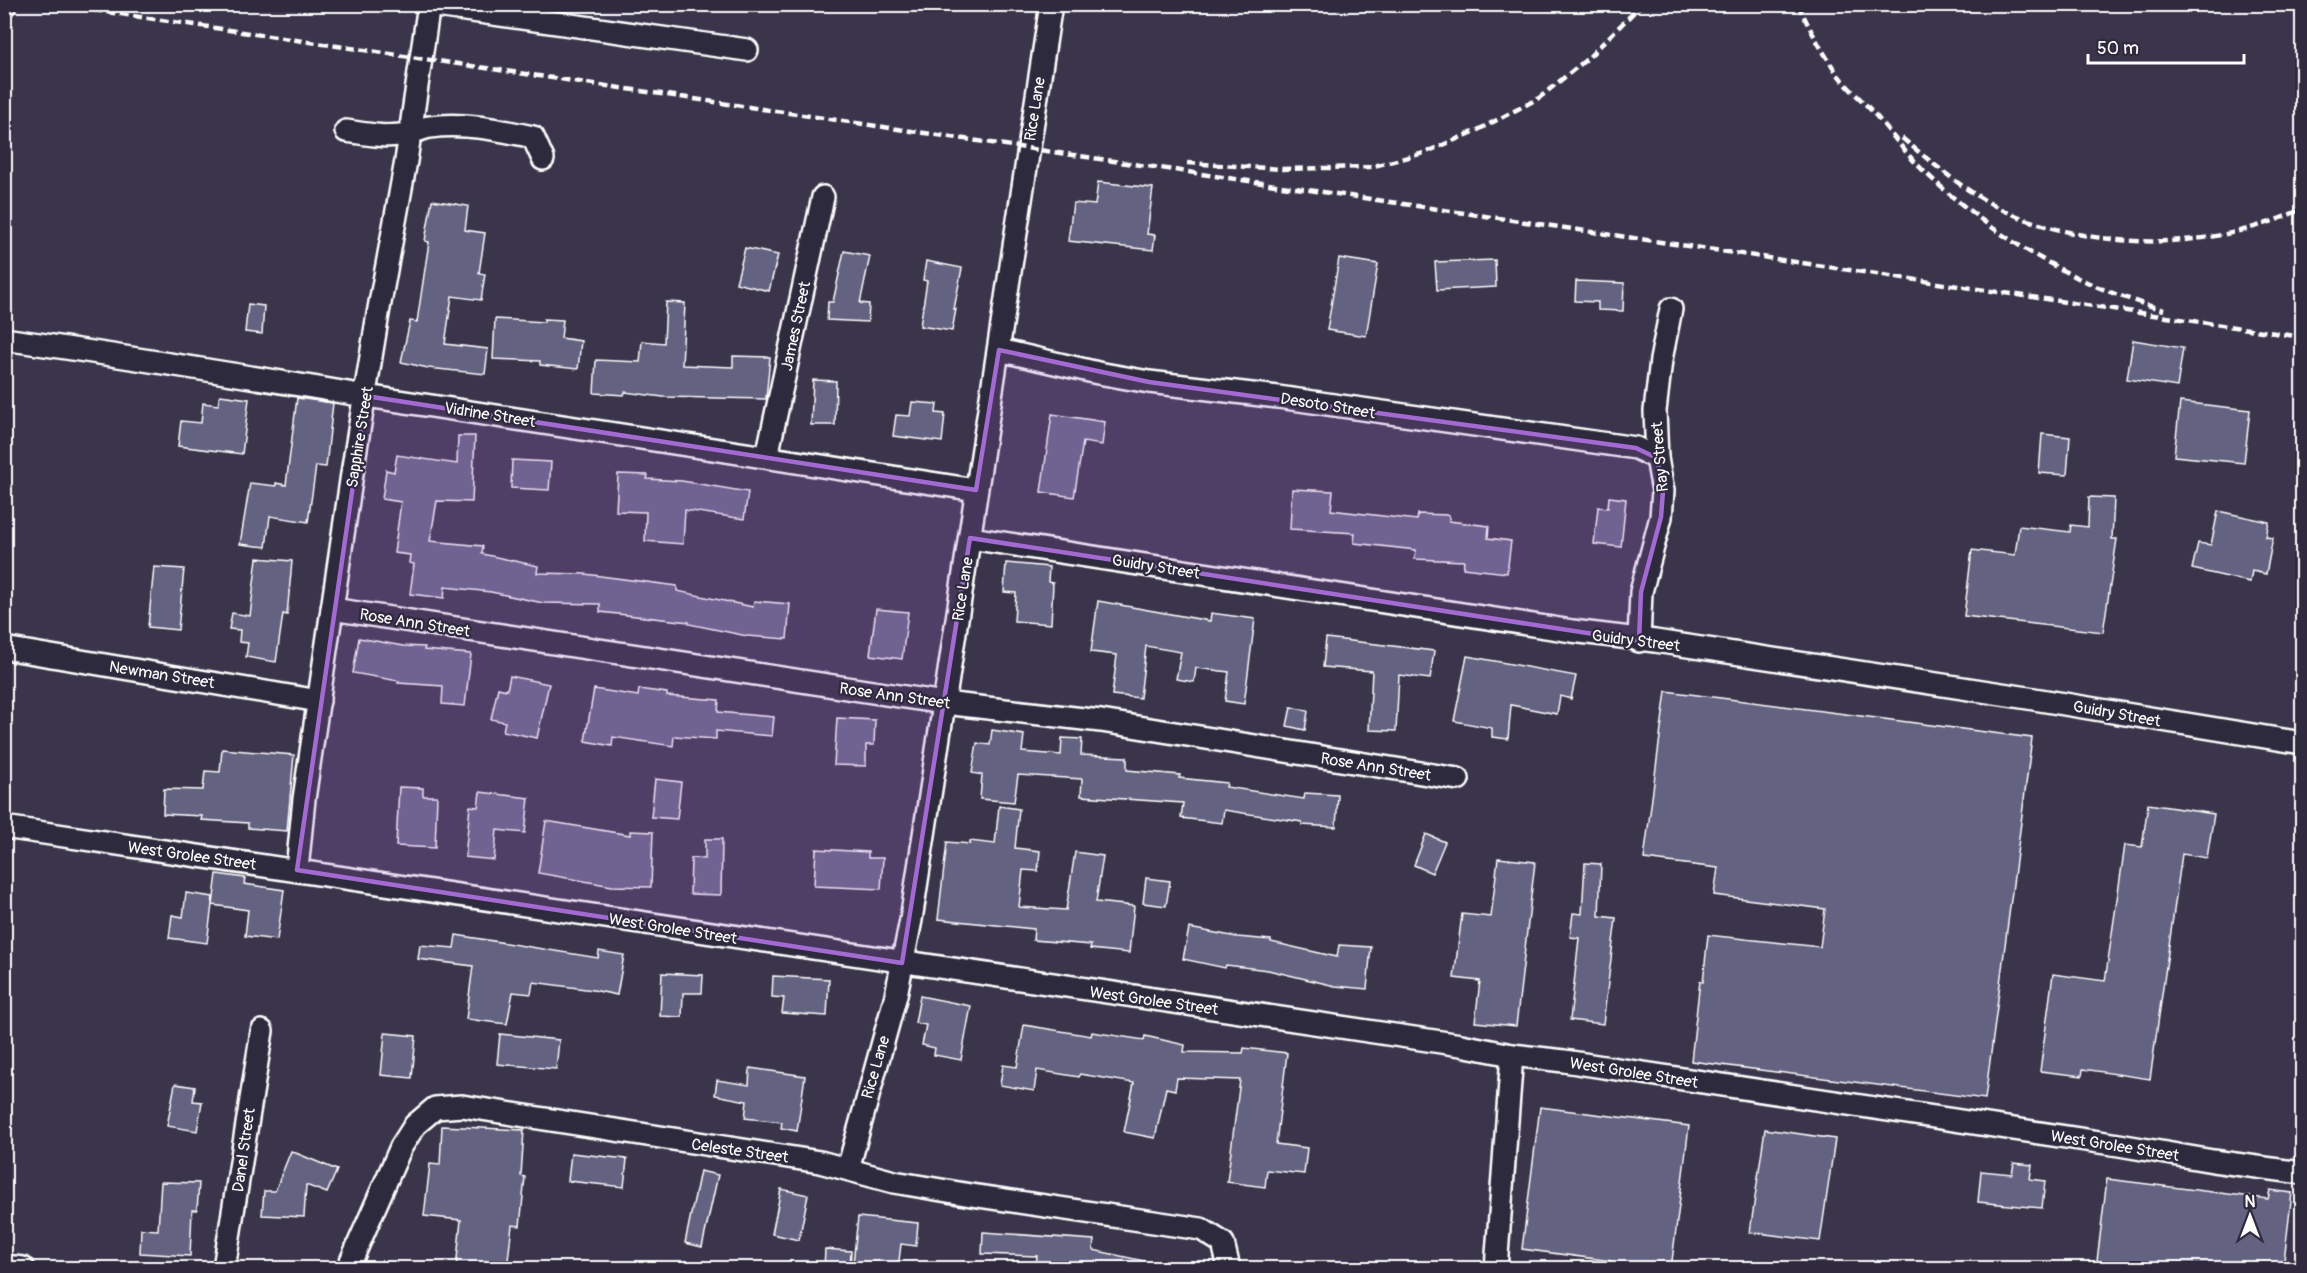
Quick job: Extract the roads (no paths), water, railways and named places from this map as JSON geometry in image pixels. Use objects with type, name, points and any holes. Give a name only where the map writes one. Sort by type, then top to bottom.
[{"type":"street","name":"Rice Lane","points":[[848,1169],[896,995],[911,920],[1051,4]]},
{"type":"street","points":[[429,5],[747,50]]},
{"type":"street","name":"Sapphire Street","points":[[297,870],[304,799],[332,609],[378,314],[406,161],[429,5]]},
{"type":"street","points":[[346,131],[384,137],[409,134],[429,127],[454,126],[506,131],[533,137],[543,159]]},
{"type":"street","name":"James Street","points":[[767,456],[824,197]]},
{"type":"street","name":"Ray Street","points":[[1639,641],[1641,592],[1661,517],[1663,491],[1657,458],[1654,411],[1671,309]]},
{"type":"street","name":"Vidrine Street","points":[[4,339],[166,362],[366,396],[976,490]]},
{"type":"street","name":"Desoto Street","points":[[999,350],[1098,374],[1636,448],[1657,458]]},
{"type":"street","name":"Guidry Street","points":[[970,538],[1639,641],[1667,643],[2017,696],[2302,742]]},
{"type":"street","name":"Rose Ann Street","points":[[332,609],[944,703],[1101,721],[1458,779]]},
{"type":"street","name":"Newman Street","points":[[4,648],[319,701]]},
{"type":"street","name":"West Grolee Street","points":[[4,827],[2302,1173]]},
{"type":"street","name":"Danel Street","points":[[224,1269],[262,1031]]},
{"type":"street","points":[[1496,1269],[1512,1055]]},
{"type":"street","name":"Celeste Street","points":[[348,1269],[401,1147],[415,1125],[435,1108],[462,1106],[820,1162],[894,1182],[960,1193],[1201,1228],[1223,1243],[1229,1269]]},
{"type":"street","points":[[4,1266],[23,1269]]},
{"type":"railway","points":[[53,4],[2302,337]]},
{"type":"railway","points":[[1187,163],[1282,169],[1370,167],[1424,153],[1476,131],[1539,98],[1587,59],[1642,4]]},
{"type":"railway","points":[[1798,4],[1817,41],[1843,80],[1905,151],[1953,198],[2008,239],[2068,273],[2099,288],[2164,310]]},
{"type":"railway","points":[[1902,138],[1953,179],[1995,206],[2045,226],[2082,235],[2119,240],[2194,239],[2232,233],[2268,223],[2302,209]]}]
